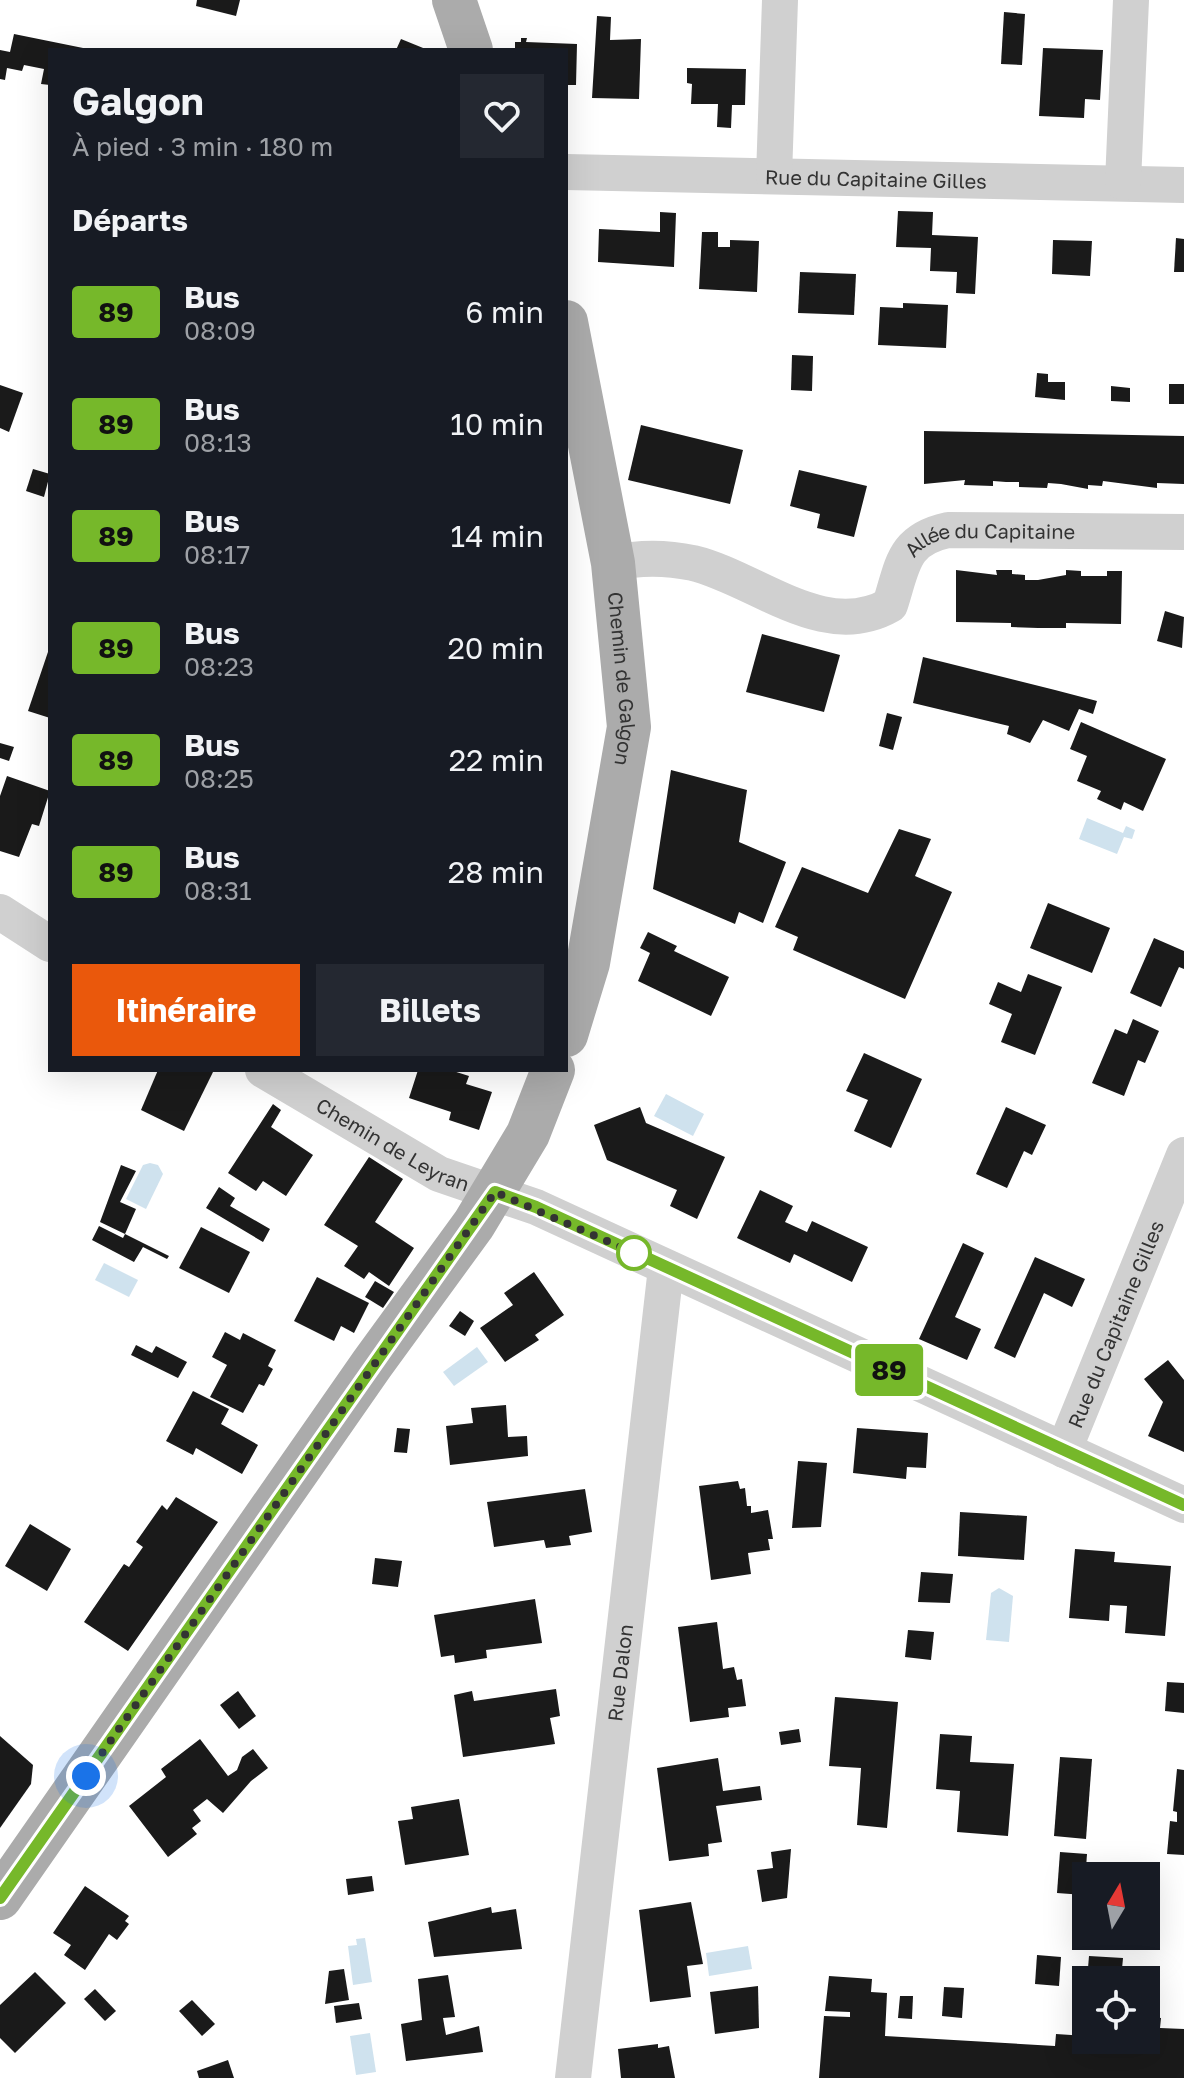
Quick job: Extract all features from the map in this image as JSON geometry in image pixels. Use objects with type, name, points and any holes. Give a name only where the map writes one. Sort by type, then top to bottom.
[{"type":"main road","points":[[454,0],[470,48]]},
{"type":"main road","name":"Chemin de Galgon","points":[[568,332],[613,563],[629,727],[588,963],[568,1028]]},
{"type":"main road","points":[[0,1898],[495,1192],[528,1134],[552,1072]]},
{"type":"street","points":[[774,176],[780,0]]},
{"type":"street","points":[[1123,182],[1131,0]]},
{"type":"street","name":"Rue du Capitaine Gilles","points":[[568,172],[1184,185]]},
{"type":"street","name":"Allée du Capitaine","points":[[613,563],[659,558],[695,563],[766,595],[834,616],[854,618],[876,613],[890,605],[903,561],[915,544],[930,534],[948,530],[1184,532]]},
{"type":"street","points":[[0,912],[48,938]]},
{"type":"street","name":"Chemin de Leyran","points":[[266,1072],[439,1174],[536,1207],[1184,1505]]},
{"type":"street","name":"Rue du Capitaine Gilles","points":[[1064,1450],[1184,1155]]},
{"type":"street","name":"Rue Dalon","points":[[573,2078],[666,1268]]},
{"type":"water","points":[[1087,818],[1123,833],[1126,826],[1135,830],[1132,839],[1124,837],[1117,854],[1079,839]]},
{"type":"water","points":[[666,1094],[704,1114],[693,1136],[654,1116]]},
{"type":"water","points":[[143,1165],[158,1165],[163,1174],[146,1209],[126,1199]]},
{"type":"water","points":[[104,1263],[138,1280],[129,1297],[95,1280]]},
{"type":"water","points":[[477,1347],[488,1362],[454,1386],[443,1372]]},
{"type":"water","points":[[999,1588],[1013,1596],[1009,1642],[986,1640],[991,1593]]},
{"type":"water","points":[[365,1938],[372,1982],[353,1985],[348,1946],[357,1945],[356,1939]]},
{"type":"water","points":[[748,1946],[752,1969],[709,1976],[706,1953]]},
{"type":"water","points":[[370,2033],[376,2072],[356,2075],[350,2036]]},
{"type":"building","points":[[197,0],[240,0],[236,16],[196,6]]},
{"type":"building","points":[[1004,12],[1025,14],[1022,65],[1001,64]]},
{"type":"building","points":[[597,16],[611,17],[610,40],[641,39],[639,99],[592,98]]},
{"type":"building","points":[[14,34],[83,48],[48,48],[48,85],[41,84],[44,69],[24,65],[22,71],[7,68],[5,80],[0,79],[0,50],[10,52]]},
{"type":"building","points":[[521,38],[527,38],[526,42],[577,44],[576,85],[568,85],[568,48],[515,48],[515,42],[521,42]]},
{"type":"building","points":[[401,39],[423,48],[397,48]]},
{"type":"building","points":[[1043,48],[1103,50],[1100,100],[1085,99],[1084,118],[1039,116]]},
{"type":"building","points":[[687,68],[746,69],[745,105],[732,105],[731,128],[717,127],[718,104],[691,104],[692,84],[687,83]]},
{"type":"building","points":[[898,211],[933,212],[932,235],[978,237],[975,294],[956,293],[957,272],[930,271],[931,248],[896,247]]},
{"type":"building","points":[[660,212],[676,213],[674,267],[598,262],[599,229],[660,232]]},
{"type":"building","points":[[702,232],[718,232],[718,247],[730,247],[730,240],[759,241],[757,292],[699,289]]},
{"type":"building","points":[[1176,238],[1184,239],[1184,272],[1174,272]]},
{"type":"building","points":[[1053,240],[1092,241],[1090,276],[1052,274]]},
{"type":"building","points":[[800,272],[856,274],[854,315],[798,313]]},
{"type":"building","points":[[903,303],[948,305],[946,348],[878,345],[880,307],[903,308]]},
{"type":"building","points":[[792,355],[813,356],[812,391],[791,390]]},
{"type":"building","points":[[1037,373],[1048,374],[1048,382],[1065,382],[1065,400],[1035,397]]},
{"type":"building","points":[[1169,384],[1184,384],[1184,404],[1169,404]]},
{"type":"building","points":[[0,385],[23,393],[9,432],[0,428]]},
{"type":"building","points":[[1111,386],[1130,388],[1130,402],[1111,401]]},
{"type":"building","points":[[641,425],[743,450],[730,504],[628,480]]},
{"type":"building","points":[[924,431],[1184,436],[1184,484],[1157,483],[1157,488],[1103,481],[1102,486],[1088,485],[1088,489],[1048,483],[1047,488],[1019,487],[1019,482],[993,481],[993,486],[964,485],[965,480],[924,484]]},
{"type":"building","points":[[33,469],[48,473],[44,497],[26,491]]},
{"type":"building","points":[[799,470],[867,486],[854,537],[817,528],[820,514],[790,506]]},
{"type":"building","points":[[956,570],[997,575],[996,570],[1012,570],[1012,574],[1025,575],[1025,580],[1066,575],[1066,570],[1081,571],[1081,576],[1107,576],[1107,571],[1122,571],[1121,624],[1066,623],[1066,628],[1038,628],[1011,627],[1011,623],[956,622]]},
{"type":"building","points":[[1165,611],[1184,617],[1182,648],[1157,641]]},
{"type":"building","points":[[762,634],[840,655],[824,712],[746,692]]},
{"type":"building","points":[[48,652],[48,717],[28,711]]},
{"type":"building","points":[[923,657],[1097,701],[1093,714],[1079,709],[1069,731],[1043,720],[1030,743],[1007,734],[1009,726],[913,703]]},
{"type":"building","points":[[887,713],[902,717],[893,750],[879,746]]},
{"type":"building","points":[[1081,722],[1166,759],[1143,811],[1124,802],[1121,810],[1097,799],[1101,791],[1077,781],[1087,756],[1070,749]]},
{"type":"building","points":[[0,743],[14,747],[9,761],[0,758]]},
{"type":"building","points":[[671,770],[747,790],[739,842],[786,862],[763,923],[739,912],[735,924],[653,889]]},
{"type":"building","points":[[7,776],[48,790],[39,826],[32,824],[19,857],[0,851],[0,796]]},
{"type":"building","points":[[899,829],[931,839],[915,876],[952,892],[905,999],[793,950],[798,937],[775,927],[802,867],[868,893]]},
{"type":"building","points":[[1048,903],[1110,928],[1092,973],[1030,948]]},
{"type":"building","points":[[648,932],[677,946],[674,951],[729,977],[711,1016],[638,981],[650,953],[640,948]]},
{"type":"building","points":[[1154,938],[1184,951],[1184,969],[1179,967],[1161,1007],[1130,993]]},
{"type":"building","points":[[1028,974],[1062,987],[1035,1055],[1001,1042],[1012,1014],[989,1004],[998,982],[1021,992]]},
{"type":"building","points":[[1133,1019],[1159,1031],[1145,1063],[1138,1060],[1124,1096],[1092,1083],[1115,1029],[1127,1034]]},
{"type":"building","points":[[864,1053],[922,1079],[891,1148],[854,1131],[868,1100],[846,1091]]},
{"type":"building","points":[[157,1072],[213,1072],[184,1131],[141,1110]]},
{"type":"building","points":[[417,1072],[456,1072],[469,1076],[466,1084],[492,1092],[479,1130],[449,1120],[451,1112],[409,1098]]},
{"type":"building","points":[[273,1104],[281,1110],[271,1127],[313,1155],[286,1196],[263,1181],[256,1191],[228,1173]]},
{"type":"building","points":[[640,1107],[646,1123],[725,1157],[697,1219],[670,1206],[677,1190],[607,1160],[594,1125]]},
{"type":"building","points":[[1006,1107],[1046,1125],[1032,1155],[1024,1151],[1007,1188],[976,1174]]},
{"type":"building","points":[[369,1157],[403,1179],[375,1222],[414,1248],[389,1286],[369,1272],[364,1279],[344,1266],[358,1246],[324,1225]]},
{"type":"building","points":[[121,1165],[136,1171],[120,1202],[136,1209],[125,1234],[100,1222]]},
{"type":"building","points":[[219,1187],[235,1198],[230,1206],[270,1229],[263,1242],[206,1208]]},
{"type":"building","points":[[760,1190],[793,1206],[785,1222],[807,1232],[812,1221],[868,1247],[852,1282],[794,1254],[790,1263],[737,1238]]},
{"type":"building","points":[[99,1226],[123,1238],[125,1234],[169,1256],[167,1259],[143,1247],[134,1262],[92,1240]]},
{"type":"building","points":[[201,1227],[250,1252],[229,1293],[179,1268]]},
{"type":"building","points":[[963,1243],[984,1253],[955,1317],[981,1329],[967,1360],[919,1339]]},
{"type":"building","points":[[1035,1257],[1085,1279],[1072,1307],[1044,1293],[1015,1358],[994,1348]]},
{"type":"building","points":[[534,1272],[564,1315],[535,1335],[539,1340],[505,1362],[480,1328],[513,1305],[504,1293]]},
{"type":"building","points":[[317,1277],[369,1303],[354,1333],[341,1326],[334,1341],[294,1321]]},
{"type":"building","points":[[375,1281],[394,1292],[383,1308],[365,1297]]},
{"type":"building","points":[[460,1311],[474,1321],[465,1336],[449,1326]]},
{"type":"building","points":[[225,1332],[240,1340],[243,1333],[276,1350],[268,1366],[273,1369],[264,1386],[259,1384],[243,1413],[210,1397],[227,1365],[212,1357]]},
{"type":"building","points":[[136,1345],[152,1353],[156,1346],[187,1362],[178,1378],[131,1355]]},
{"type":"building","points":[[1168,1360],[1184,1380],[1184,1452],[1148,1436],[1163,1402],[1144,1379]]},
{"type":"building","points":[[193,1391],[229,1409],[221,1424],[258,1445],[242,1474],[196,1448],[193,1455],[166,1441]]},
{"type":"building","points":[[506,1405],[508,1437],[527,1436],[528,1456],[450,1465],[446,1426],[473,1423],[471,1408]]},
{"type":"building","points":[[397,1428],[410,1429],[407,1453],[394,1452]]},
{"type":"building","points":[[857,1428],[928,1433],[926,1468],[907,1467],[906,1479],[853,1473]]},
{"type":"building","points":[[798,1461],[827,1463],[821,1527],[792,1528]]},
{"type":"building","points":[[738,1481],[740,1489],[745,1488],[751,1513],[768,1510],[773,1539],[768,1539],[770,1550],[748,1553],[751,1574],[711,1580],[699,1486]]},
{"type":"building","points":[[585,1489],[592,1532],[569,1536],[571,1545],[546,1548],[544,1540],[494,1547],[487,1502]]},
{"type":"building","points":[[176,1497],[218,1522],[128,1651],[84,1622],[124,1564],[129,1567],[143,1547],[136,1542],[162,1505],[167,1510]]},
{"type":"building","points":[[960,1512],[1027,1516],[1024,1560],[958,1556]]},
{"type":"building","points":[[30,1524],[71,1549],[47,1591],[5,1566]]},
{"type":"building","points":[[1075,1549],[1115,1552],[1114,1562],[1171,1566],[1165,1636],[1125,1633],[1127,1606],[1110,1605],[1109,1621],[1069,1618]]},
{"type":"building","points":[[375,1558],[402,1561],[398,1587],[372,1584]]},
{"type":"building","points":[[921,1572],[953,1574],[950,1603],[918,1602]]},
{"type":"building","points":[[535,1599],[542,1643],[486,1650],[487,1658],[455,1663],[454,1655],[441,1657],[434,1615]]},
{"type":"building","points":[[717,1622],[723,1669],[734,1667],[737,1680],[742,1679],[746,1706],[728,1708],[729,1717],[690,1722],[678,1627]]},
{"type":"building","points":[[908,1630],[934,1632],[931,1660],[905,1657]]},
{"type":"building","points":[[1167,1682],[1184,1683],[1184,1713],[1165,1711]]},
{"type":"building","points":[[556,1689],[560,1716],[550,1718],[555,1744],[463,1757],[454,1695],[472,1691],[474,1701]]},
{"type":"building","points":[[238,1691],[256,1716],[239,1729],[220,1705]]},
{"type":"building","points":[[835,1697],[898,1702],[887,1828],[857,1825],[861,1768],[829,1766]]},
{"type":"building","points":[[799,1729],[801,1742],[781,1745],[779,1732]]},
{"type":"building","points":[[940,1734],[972,1736],[970,1762],[1014,1764],[1008,1836],[957,1832],[960,1791],[936,1789]]},
{"type":"building","points":[[0,1736],[33,1765],[31,1784],[0,1828]]},
{"type":"building","points":[[200,1739],[228,1776],[237,1770],[242,1757],[253,1749],[268,1768],[251,1781],[223,1813],[207,1799],[193,1810],[201,1821],[192,1828],[197,1834],[168,1857],[129,1806],[166,1777],[161,1769]]},
{"type":"building","points":[[1060,1757],[1092,1759],[1086,1839],[1054,1836]]},
{"type":"building","points":[[718,1758],[723,1791],[760,1786],[762,1800],[716,1806],[722,1842],[708,1844],[709,1856],[669,1861],[657,1768]]},
{"type":"building","points":[[1177,1769],[1184,1770],[1184,1855],[1167,1854],[1170,1821],[1177,1822],[1177,1812],[1173,1811]]},
{"type":"building","points":[[459,1799],[469,1855],[405,1865],[398,1821],[413,1819],[411,1807]]},
{"type":"building","points":[[791,1849],[787,1898],[762,1902],[757,1870],[773,1868],[771,1852]]},
{"type":"building","points":[[1060,1852],[1087,1854],[1086,1862],[1072,1862],[1072,1894],[1057,1893]]},
{"type":"building","points":[[372,1876],[374,1891],[348,1895],[346,1879]]},
{"type":"building","points":[[85,1886],[129,1916],[125,1921],[129,1924],[117,1940],[109,1934],[85,1970],[64,1955],[71,1945],[53,1933]]},
{"type":"building","points":[[691,1902],[703,1964],[687,1966],[691,1997],[650,2002],[639,1910]]},
{"type":"building","points":[[491,1907],[492,1913],[516,1909],[522,1949],[434,1957],[428,1922]]},
{"type":"building","points":[[1037,1955],[1061,1957],[1059,1986],[1035,1984]]},
{"type":"building","points":[[1089,1956],[1123,1958],[1122,1966],[1088,1966]]},
{"type":"building","points":[[344,1969],[349,2000],[325,2004],[329,1971]]},
{"type":"building","points":[[35,1972],[66,2003],[15,2053],[0,2038],[0,2005]]},
{"type":"building","points":[[448,1975],[455,2017],[443,2018],[446,2035],[479,2026],[483,2052],[406,2061],[401,2024],[422,2020],[418,1979]]},
{"type":"building","points":[[829,1976],[872,1979],[871,1992],[887,1993],[885,2036],[1055,2046],[1056,2034],[1072,2035],[1072,2054],[1160,2054],[1160,2028],[1184,2029],[1184,2078],[819,2078],[824,2016],[850,2017],[850,2012],[825,2011]]},
{"type":"building","points":[[758,1986],[759,2028],[715,2034],[710,1992]]},
{"type":"building","points":[[944,1987],[964,1988],[962,2018],[942,2016]]},
{"type":"building","points":[[95,1989],[116,2011],[105,2021],[84,1999]]},
{"type":"building","points":[[900,1996],[913,1996],[912,2019],[898,2018]]},
{"type":"building","points":[[192,2000],[215,2024],[202,2036],[179,2011]]},
{"type":"building","points":[[359,2003],[362,2019],[336,2023],[334,2006]]},
{"type":"building","points":[[658,2044],[658,2048],[669,2046],[675,2078],[621,2078],[618,2049]]},
{"type":"building","points":[[228,2060],[234,2078],[199,2078],[197,2071]]},
{"type":"bus line","name":"89","points":[[0,1898],[495,1192],[536,1207],[1184,1505]]},
{"type":"route","points":[[86,1776],[321,1436],[495,1192],[536,1207],[639,1255],[634,1253]]}]
